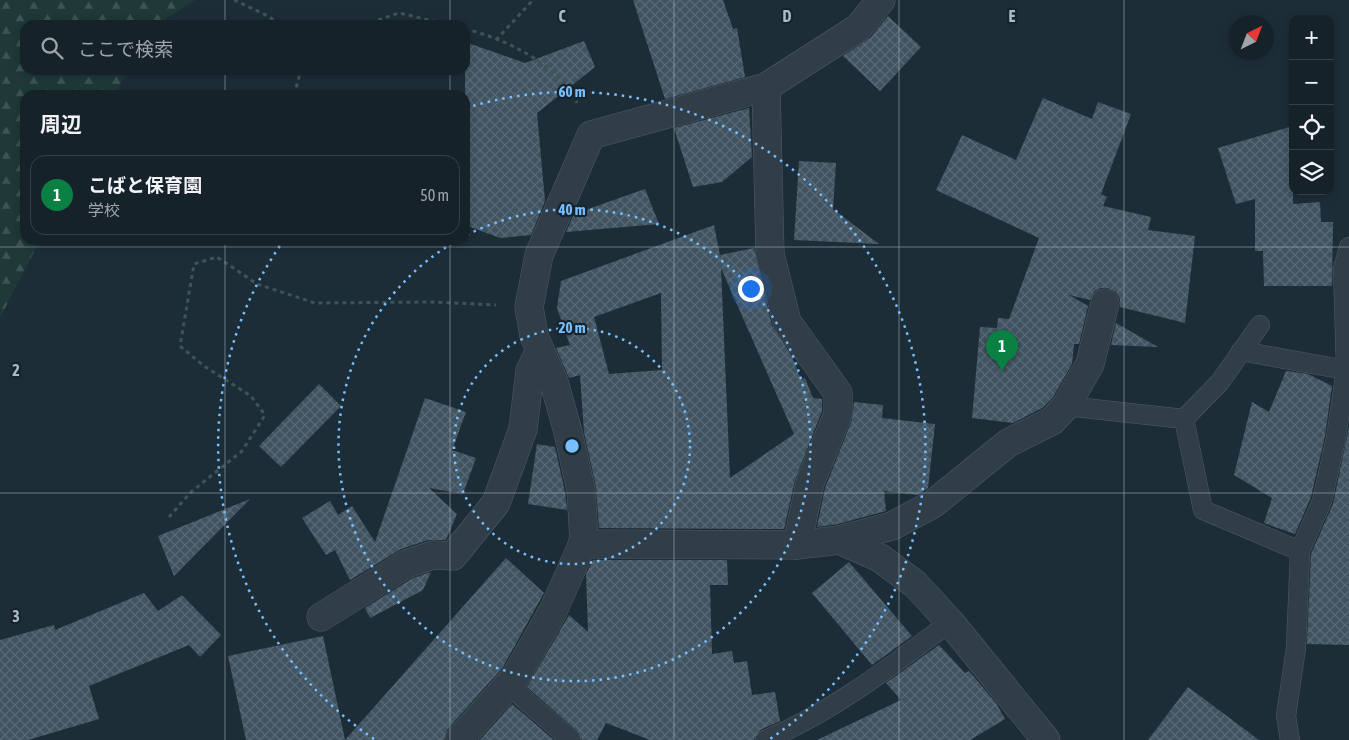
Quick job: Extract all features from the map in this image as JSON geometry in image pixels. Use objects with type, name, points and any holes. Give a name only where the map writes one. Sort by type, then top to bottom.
[{"type":"street","points":[[459,740],[516,676],[553,611],[582,544],[581,490],[575,461],[554,382],[534,336],[529,306],[539,255],[591,135],[766,87],[858,28],[881,0]]},
{"type":"street","points":[[766,87],[770,254],[787,322],[838,393],[838,414],[810,483],[797,545]]},
{"type":"street","points":[[582,544],[797,545],[838,540],[892,526],[933,504],[1008,443],[1052,421],[1066,406],[1090,364],[1105,303]]},
{"type":"street","points":[[321,617],[406,564],[433,555],[453,556],[471,535],[496,503],[524,429],[530,371],[540,350]]},
{"type":"street","points":[[838,540],[880,558],[915,584],[950,622],[1046,740]]},
{"type":"lane","points":[[1290,740],[1286,716],[1296,648],[1300,551],[1322,501],[1336,438],[1346,370],[1343,269],[1349,247]]},
{"type":"lane","points":[[1184,419],[1220,382],[1260,325]]},
{"type":"lane","points":[[1241,351],[1346,370]]},
{"type":"lane","points":[[1066,406],[1184,419]]},
{"type":"lane","points":[[1184,419],[1203,510],[1300,551]]},
{"type":"lane","points":[[765,740],[794,728],[840,701],[950,622]]},
{"type":"lane","points":[[508,685],[571,740]]},
{"type":"path","points":[[234,0],[274,20]]},
{"type":"path","points":[[496,40],[533,0]]},
{"type":"path","points":[[378,20],[399,13],[429,20]]},
{"type":"path","points":[[470,29],[484,33],[544,64],[570,88],[591,135]]},
{"type":"path","points":[[295,90],[300,75]]},
{"type":"path","points":[[169,517],[191,492],[242,451],[264,415],[251,396],[204,366],[180,346],[194,264],[217,257],[258,284],[315,303],[433,302],[529,306]]},
{"type":"green space","points":[[0,0],[195,0],[164,20],[20,20],[20,75],[125,75],[118,90],[20,90],[20,245],[37,245],[0,318]]},
{"type":"building","points":[[633,0],[723,0],[733,29],[737,28],[745,77],[665,99]]},
{"type":"building","points":[[888,16],[921,47],[880,91],[843,56],[870,38]]},
{"type":"building","points":[[584,41],[595,67],[537,113],[545,201],[531,235],[500,238],[470,227],[470,90],[465,90],[465,75],[470,75],[470,44],[525,63]]},
{"type":"building","points":[[1043,98],[1092,119],[1098,102],[1131,114],[1101,194],[1107,197],[1103,206],[1151,217],[1148,230],[1195,236],[1185,323],[1120,307],[1120,299],[1116,292],[1108,288],[1100,288],[1094,292],[1090,300],[1069,295],[1088,306],[1079,344],[1074,344],[1072,364],[1053,397],[1042,408],[1013,423],[972,418],[980,327],[997,328],[998,318],[1009,319],[1039,238],[936,190],[962,135],[1016,160]]},
{"type":"building","points":[[749,108],[752,157],[722,182],[693,187],[674,128]]},
{"type":"building","points":[[1289,127],[1289,195],[1293,195],[1293,204],[1320,202],[1321,222],[1333,222],[1332,286],[1264,286],[1263,251],[1255,251],[1255,199],[1236,204],[1218,148]]},
{"type":"building","points":[[799,161],[836,163],[833,209],[879,244],[794,240]]},
{"type":"building","points":[[645,189],[659,224],[566,232],[574,214]]},
{"type":"building","points":[[714,225],[720,255],[754,248],[772,326],[792,356],[801,380],[805,378],[813,398],[822,399],[822,411],[795,480],[784,529],[599,528],[596,487],[584,432],[580,375],[569,378],[556,348],[570,345],[557,308],[561,281]],"holes":[[[721,268],[794,434],[730,478]],[[661,293],[662,370],[609,374],[594,317]]]},
{"type":"building","points":[[1116,323],[1158,347],[1111,345]]},
{"type":"building","points":[[1286,371],[1308,374],[1332,386],[1325,436],[1311,497],[1295,534],[1264,523],[1272,498],[1234,475],[1252,402],[1269,412]]},
{"type":"building","points":[[319,384],[341,406],[281,467],[259,446]]},
{"type":"building","points":[[425,398],[466,412],[452,450],[476,458],[463,494],[429,488],[457,514],[446,540],[428,540],[401,549],[350,580],[335,550],[326,555],[302,518],[330,501],[338,515],[352,506],[375,542]]},
{"type":"building","points":[[854,402],[883,405],[882,418],[935,424],[928,488],[918,495],[884,491],[886,511],[838,524],[817,527],[825,488],[852,420]]},
{"type":"building","points":[[1349,427],[1349,645],[1307,644],[1311,554],[1333,504]]},
{"type":"building","points":[[537,444],[555,447],[567,510],[528,504]]},
{"type":"building","points":[[250,499],[174,576],[158,536]]},
{"type":"building","points":[[506,558],[544,593],[503,667],[447,730],[444,740],[345,740]]},
{"type":"building","points":[[593,560],[727,560],[728,585],[710,585],[712,654],[732,651],[734,663],[747,661],[752,695],[775,692],[780,721],[760,730],[754,740],[650,740],[606,723],[597,740],[582,740],[578,732],[527,687],[569,615],[588,632],[586,574]]},
{"type":"building","points":[[849,562],[912,636],[872,665],[812,593]]},
{"type":"building","points":[[431,572],[423,590],[370,618],[365,608],[413,578]]},
{"type":"building","points":[[144,593],[158,611],[182,595],[221,635],[200,657],[189,645],[89,686],[99,719],[28,740],[0,740],[0,640],[54,625],[55,630]]},
{"type":"building","points":[[323,636],[345,740],[246,740],[228,656]]},
{"type":"building","points":[[939,645],[965,673],[969,671],[996,703],[1005,719],[970,740],[817,740],[901,700],[886,683]]},
{"type":"building","points":[[1188,687],[1259,740],[1148,740]]},
{"type":"building","points":[[512,704],[554,740],[480,740]]},
{"type":"place","name":"こばと保育園","points":[[1002,371]]}]
